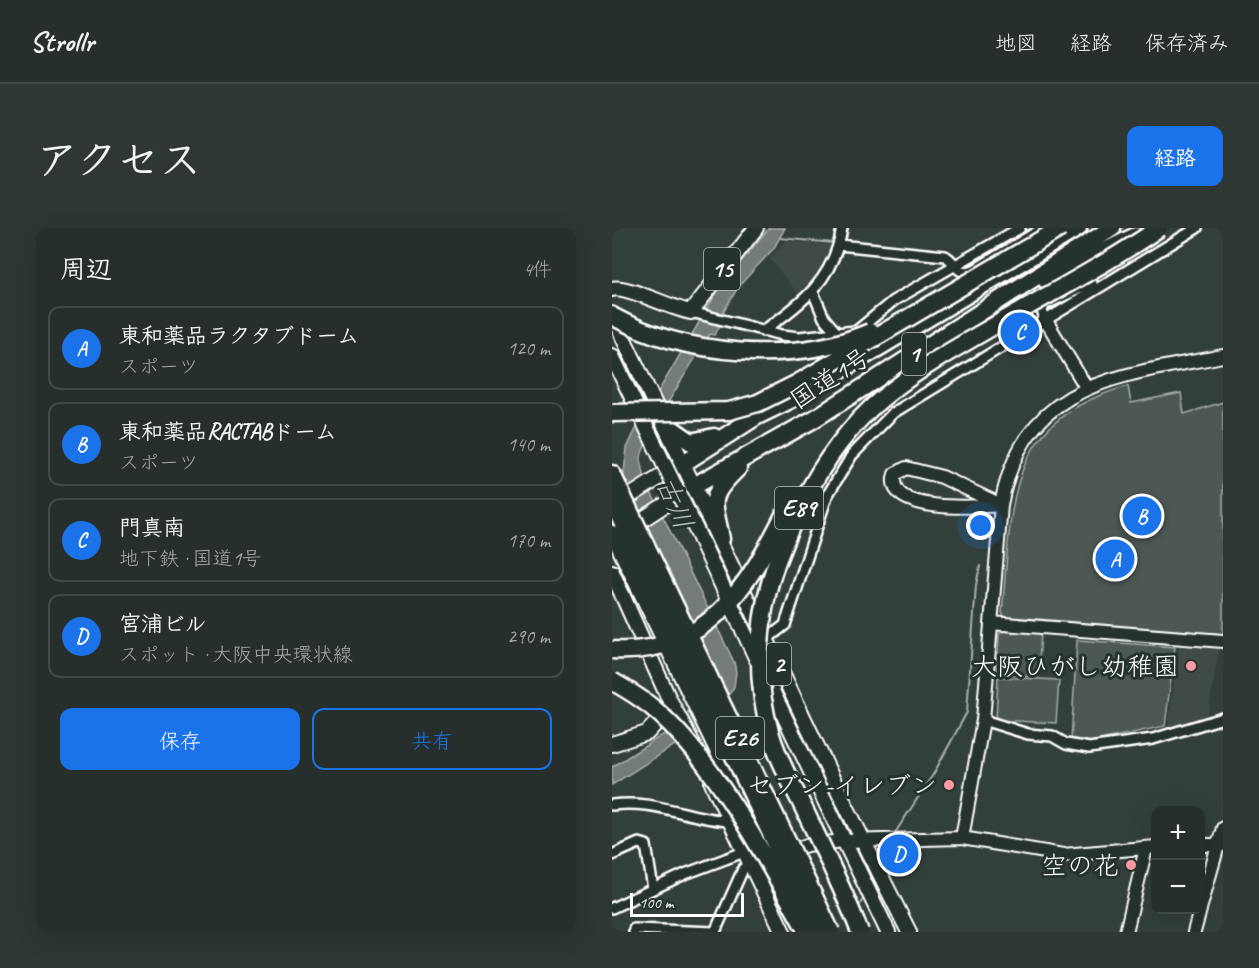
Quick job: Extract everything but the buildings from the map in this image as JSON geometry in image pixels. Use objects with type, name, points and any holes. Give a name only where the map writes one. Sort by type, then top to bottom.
[{"type":"highway","points":[[612,315],[644,330],[699,344],[746,351],[790,352],[832,345],[858,337],[1070,228]]},
{"type":"highway","name":"国道1号","points":[[682,464],[733,430],[822,381],[1057,235],[1078,228]]},
{"type":"highway","name":"国道1号","points":[[694,486],[814,419],[1112,228]]},
{"type":"highway","points":[[1000,298],[1040,283],[1150,228]]},
{"type":"highway","name":"E89","points":[[612,650],[644,649],[694,631],[726,606],[753,574],[807,477],[829,450],[870,409],[946,353],[1135,245],[1159,228]]},
{"type":"highway","points":[[612,413],[720,412],[758,403],[796,384],[985,273]]},
{"type":"highway","name":"E89","points":[[860,932],[774,742],[762,692],[760,646],[768,591],[787,534],[813,482],[830,456],[870,409]]},
{"type":"highway","points":[[664,422],[690,442],[698,442],[733,430]]},
{"type":"highway","points":[[721,539],[714,509],[715,495],[740,466],[741,459]]},
{"type":"highway","name":"E26","points":[[612,474],[831,932]]},
{"type":"highway","name":"E26","points":[[612,501],[818,932]]},
{"type":"highway","points":[[612,681],[648,704],[687,743],[749,833],[806,932]]},
{"type":"main road","name":"15","points":[[612,289],[622,287],[676,310],[693,312],[756,228]]},
{"type":"main road","name":"2","points":[[612,315],[909,932]]},
{"type":"main road","name":"2","points":[[612,356],[888,932]]},
{"type":"main road","points":[[612,508],[682,464]]},
{"type":"main road","points":[[612,539],[694,486]]},
{"type":"main road","points":[[612,533],[768,858],[806,932]]},
{"type":"main road","points":[[612,572],[669,699],[783,932]]},
{"type":"main road","points":[[612,591],[625,600]]},
{"type":"main road","points":[[612,744],[651,730],[667,713],[669,699]]},
{"type":"main road","points":[[879,910],[897,932]]},
{"type":"street","points":[[763,331],[813,292],[830,267],[839,245],[842,228]]},
{"type":"street","points":[[822,381],[855,331],[893,301],[1020,228]]},
{"type":"street","points":[[839,245],[945,256],[961,272],[974,270],[1043,228]]},
{"type":"street","points":[[767,639],[784,625],[827,496],[852,455],[893,413],[1045,320],[1092,283],[1197,228]]},
{"type":"street","points":[[813,292],[824,318],[836,332]]},
{"type":"street","points":[[693,312],[763,331],[799,337],[855,331]]},
{"type":"street","points":[[1045,320],[1086,387]]},
{"type":"street","points":[[962,838],[983,720],[1001,505],[1004,486],[1023,444],[1049,412],[1086,387],[1113,378],[1223,356]]},
{"type":"street","points":[[914,468],[942,477],[1001,505],[974,508],[921,503],[901,496],[892,482],[898,470],[914,468]]},
{"type":"street","points":[[992,623],[1223,641]]},
{"type":"street","points":[[983,720],[1028,734],[1052,736],[1066,744],[1089,748],[1153,739],[1223,718]]},
{"type":"street","points":[[612,805],[644,803],[700,817],[730,821]]},
{"type":"street","points":[[1205,894],[1221,845],[1223,828]]},
{"type":"street","points":[[612,908],[685,874],[747,858],[768,858],[807,845],[844,841],[962,838],[1063,855],[1151,847],[1126,932]]},
{"type":"street","points":[[612,855],[639,843],[646,845],[653,890]]},
{"type":"street","points":[[1205,845],[1221,845]]},
{"type":"street","points":[[634,932],[634,929],[646,929],[715,932],[747,858]]},
{"type":"street","points":[[1194,932],[1199,914]]},
{"type":"shaded area","points":[[769,228],[785,228],[774,248],[738,287],[717,323],[720,325],[715,335],[710,334],[659,417],[641,459],[647,484],[734,662],[736,672],[734,687],[702,732],[678,743],[612,785],[612,767],[669,731],[689,711],[709,665],[623,480],[627,448],[721,285]]},
{"type":"shaded area","points":[[785,241],[831,245],[823,269],[798,294],[770,259]]},
{"type":"shaded area","points":[[1128,386],[1131,403],[1181,393],[1184,414],[1223,402],[1223,634],[1007,619],[1002,613],[1013,503],[1022,472],[1036,444],[1057,421],[1087,401]]},
{"type":"shaded area","points":[[1004,631],[1041,633],[1038,677],[997,674],[999,634]]},
{"type":"shaded area","points":[[1077,640],[1175,647],[1165,726],[1090,742],[1071,741]]},
{"type":"shaded area","points":[[1179,645],[1219,648],[1208,715],[1168,728]]},
{"type":"shaded area","points":[[998,677],[1059,680],[1056,723],[996,720]]},
{"type":"waterway","points":[[780,238],[834,243]]},
{"type":"waterway","points":[[893,836],[934,773],[967,712],[976,585],[980,566]]},
{"type":"waterway","points":[[858,908],[864,897]]},
{"type":"place","name":"門真南","points":[[1020,332]]},
{"type":"place","name":"東和薬品RACTABドーム","points":[[1142,516]]},
{"type":"place","name":"東和薬品ラクタブドーム","points":[[1115,559]]},
{"type":"place","name":"大阪ひがし幼稚園","points":[[1191,666]]},
{"type":"place","name":"セブン-イレブン","points":[[949,785]]},
{"type":"place","name":"宮浦ビル","points":[[899,854]]},
{"type":"place","name":"空の花","points":[[1131,865]]},
{"type":"water label","name":"古川","points":[[675,503]]}]
